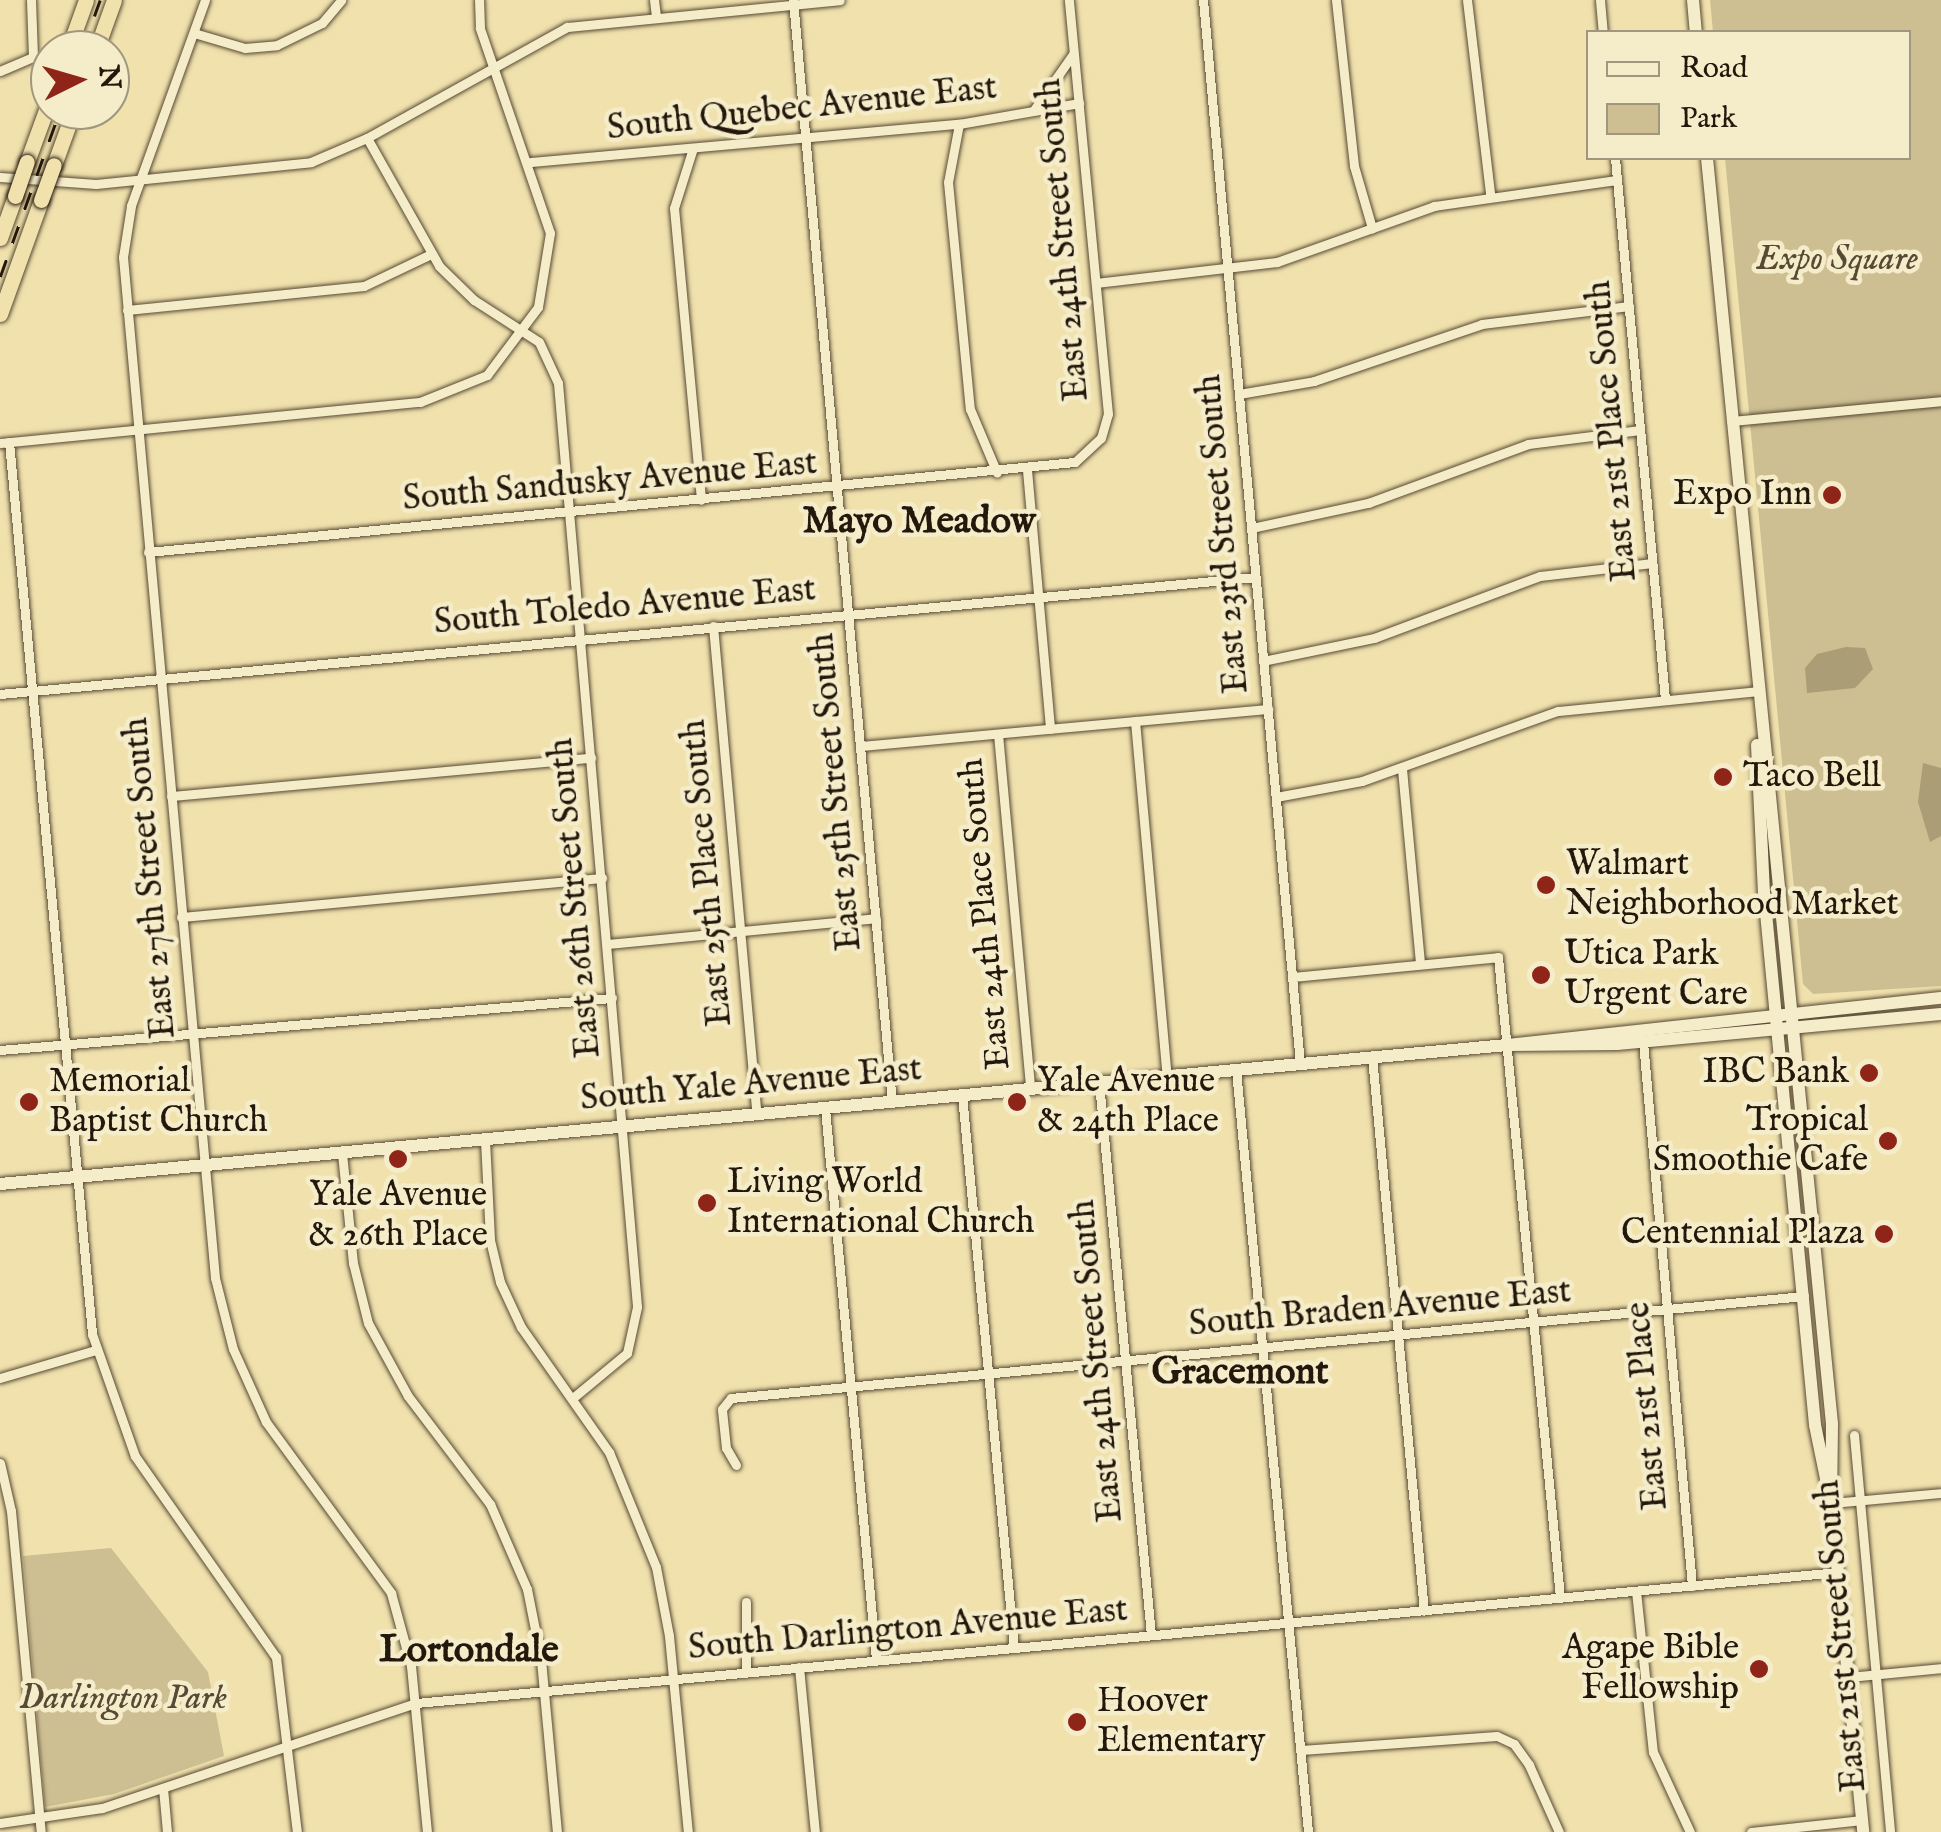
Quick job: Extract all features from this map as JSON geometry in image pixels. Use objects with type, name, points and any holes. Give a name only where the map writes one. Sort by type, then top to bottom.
[{"type":"highway","points":[[75,30],[86,0]]},
{"type":"highway","points":[[103,30],[114,0]]},
{"type":"highway","points":[[0,238],[39,130]]},
{"type":"highway","points":[[0,314],[67,130]]},
{"type":"main road","points":[[1693,0],[1696,30]]},
{"type":"main road","name":"East 21st Street South","points":[[1707,160],[1832,1424],[1831,1502]]},
{"type":"main road","name":"East 21st Street South","points":[[1757,690],[1758,817],[1776,1012],[1816,1425],[1831,1502],[1862,1826]]},
{"type":"main road","name":"South Yale Avenue East","points":[[0,1184],[1507,1045],[1776,1012],[1941,998]]},
{"type":"main road","name":"South Yale Avenue East","points":[[1507,1045],[1643,1042],[1941,1014]]},
{"type":"main road","points":[[1804,1296],[1818,1286]]},
{"type":"main road","points":[[1816,1425],[1832,1424]]},
{"type":"street","points":[[0,71],[32,58],[31,0]]},
{"type":"street","name":"East 27th Street South","points":[[205,0],[125,224],[128,310],[148,552],[216,1288],[242,1374],[282,1446],[380,1573],[406,1639],[428,1832]]},
{"type":"street","points":[[194,32],[245,48],[277,45],[322,24],[341,0]]},
{"type":"street","points":[[297,1832],[276,1657],[152,1487],[116,1414],[96,1350],[73,1178],[31,692],[4,442],[420,402],[487,375],[525,333],[544,290],[550,250],[530,162],[493,64],[479,0]]},
{"type":"street","points":[[654,0],[656,17]]},
{"type":"street","points":[[0,177],[72,185],[301,164],[367,138],[493,64],[566,27],[840,0]]},
{"type":"street","name":"East 24th Street South","points":[[1069,0],[1108,414],[1101,438],[1075,462]]},
{"type":"street","name":"East 23rd Street South","points":[[1202,0],[1300,1064]]},
{"type":"street","points":[[1336,0],[1354,166],[1372,228]]},
{"type":"street","points":[[1467,0],[1490,194]]},
{"type":"street","points":[[1600,0],[1603,30]]},
{"type":"street","name":"East 25th Street South","points":[[793,2],[892,1102]]},
{"type":"street","points":[[1032,112],[1059,81],[1074,50]]},
{"type":"street","name":"South Quebec Avenue East","points":[[530,162],[959,124],[1079,103]]},
{"type":"street","points":[[959,124],[948,168],[970,408],[997,472]]},
{"type":"street","name":"East 26th Street South","points":[[367,138],[431,254],[460,289],[525,333],[555,369],[612,998],[634,1340],[619,1364],[574,1397]]},
{"type":"street","points":[[693,148],[674,208],[701,500]]},
{"type":"street","name":"East 21st Place South","points":[[1615,160],[1665,699]]},
{"type":"street","points":[[1096,283],[1277,262],[1372,228],[1490,194],[1617,180]]},
{"type":"street","points":[[128,310],[364,286],[431,254]]},
{"type":"street","points":[[1239,394],[1342,373],[1482,324],[1628,306]]},
{"type":"street","points":[[1731,421],[1941,401]]},
{"type":"street","points":[[1252,528],[1368,503],[1528,444],[1640,430]]},
{"type":"street","name":"South Sandusky Avenue East","points":[[148,552],[1027,470],[1075,462]]},
{"type":"street","points":[[1027,470],[1050,729]]},
{"type":"street","points":[[1263,661],[1350,646],[1540,576],[1652,563]]},
{"type":"street","name":"South Toledo Avenue East","points":[[0,694],[1256,577]]},
{"type":"street","name":"East 25th Place South","points":[[713,626],[757,1115]]},
{"type":"street","points":[[1276,797],[1402,769],[1528,718],[1757,690]]},
{"type":"street","points":[[860,746],[1268,709]]},
{"type":"street","points":[[1135,721],[1167,1077]]},
{"type":"street","name":"East 24th Place South","points":[[998,734],[1030,1089]]},
{"type":"street","points":[[171,796],[591,758]]},
{"type":"street","points":[[1402,769],[1420,964]]},
{"type":"street","points":[[181,916],[602,878]]},
{"type":"street","points":[[607,944],[876,918]]},
{"type":"street","points":[[1292,976],[1498,957],[1560,1598]]},
{"type":"street","points":[[0,1050],[612,998]]},
{"type":"street","name":"East 21st Place","points":[[1643,1042],[1692,1586]]},
{"type":"street","points":[[1372,1057],[1424,1611]]},
{"type":"street","points":[[1236,1070],[1308,1832]]},
{"type":"street","name":"East 24th Street South","points":[[1099,1082],[1151,1635]]},
{"type":"street","points":[[962,1095],[1014,1648]]},
{"type":"street","points":[[825,1108],[876,1660]]},
{"type":"street","points":[[485,1140],[490,1240],[500,1282],[520,1327],[574,1397],[639,1516],[662,1590],[688,1832]]},
{"type":"street","points":[[342,1152],[353,1264],[368,1323],[399,1383],[504,1530],[532,1606],[557,1832]]},
{"type":"street","name":"South Braden Avenue East","points":[[736,1466],[726,1448],[723,1402],[850,1385],[1804,1296]]},
{"type":"street","points":[[0,1378],[96,1350]]},
{"type":"street","name":"East 21st Street South","points":[[1854,1435],[1890,1832]]},
{"type":"street","points":[[0,1463],[10,1511],[41,1832]]},
{"type":"street","points":[[1831,1502],[1941,1493]]},
{"type":"street","name":"South Darlington Avenue East","points":[[0,1823],[40,1819],[162,1788],[288,1742],[416,1704],[1838,1572]]},
{"type":"street","points":[[1636,1591],[1654,1752],[1690,1832]]},
{"type":"street","points":[[746,1602],[746,1672]]},
{"type":"street","points":[[799,1667],[815,1832]]},
{"type":"street","points":[[1848,1677],[1941,1668]]},
{"type":"street","points":[[1301,1750],[1478,1732],[1514,1744],[1560,1832]]},
{"type":"street","points":[[162,1788],[166,1832]]},
{"type":"street","points":[[1751,1832],[1862,1826]]},
{"type":"green space","name":"Expo Square","points":[[1710,0],[1941,0],[1941,986],[1813,994],[1803,984],[1725,160],[1911,160],[1911,30],[1713,30]]},
{"type":"green space","name":"Darlington Park","points":[[111,1548],[208,1672],[224,1756],[114,1794],[45,1807],[23,1556]]},
{"type":"shaded area","points":[[1846,647],[1865,648],[1873,669],[1855,688],[1807,693],[1805,668],[1817,654]]},
{"type":"shaded area","points":[[1923,763],[1941,768],[1941,836],[1930,842],[1918,802]]},
{"type":"railway","points":[[89,30],[100,0]]},
{"type":"railway","points":[[0,277],[53,130]]},
{"type":"place","name":"Expo Inn","points":[[1832,495]]},
{"type":"place","name":"Taco Bell","points":[[1723,777]]},
{"type":"place","name":"Walmart Neighborhood Market","points":[[1546,885]]},
{"type":"place","name":"Utica Park Urgent Care","points":[[1541,975]]},
{"type":"place","name":"IBC Bank","points":[[1869,1073]]},
{"type":"place","name":"Memorial Baptist Church","points":[[29,1102]]},
{"type":"place","name":"Yale Avenue & 24th Place","points":[[1017,1102]]},
{"type":"place","name":"Tropical Smoothie Cafe","points":[[1888,1141]]},
{"type":"place","name":"Yale Avenue & 26th Place","points":[[398,1159]]},
{"type":"place","name":"Living World International Church","points":[[707,1203]]},
{"type":"place","name":"Centennial Plaza","points":[[1884,1234]]},
{"type":"place","name":"Agape Bible Fellowship","points":[[1759,1669]]},
{"type":"place","name":"Hoover Elementary","points":[[1077,1722]]},
{"type":"district","name":"Mayo Meadow","points":[[919,523]]},
{"type":"district","name":"Gracemont","points":[[1240,1374]]},
{"type":"district","name":"Lortondale","points":[[469,1652]]}]
